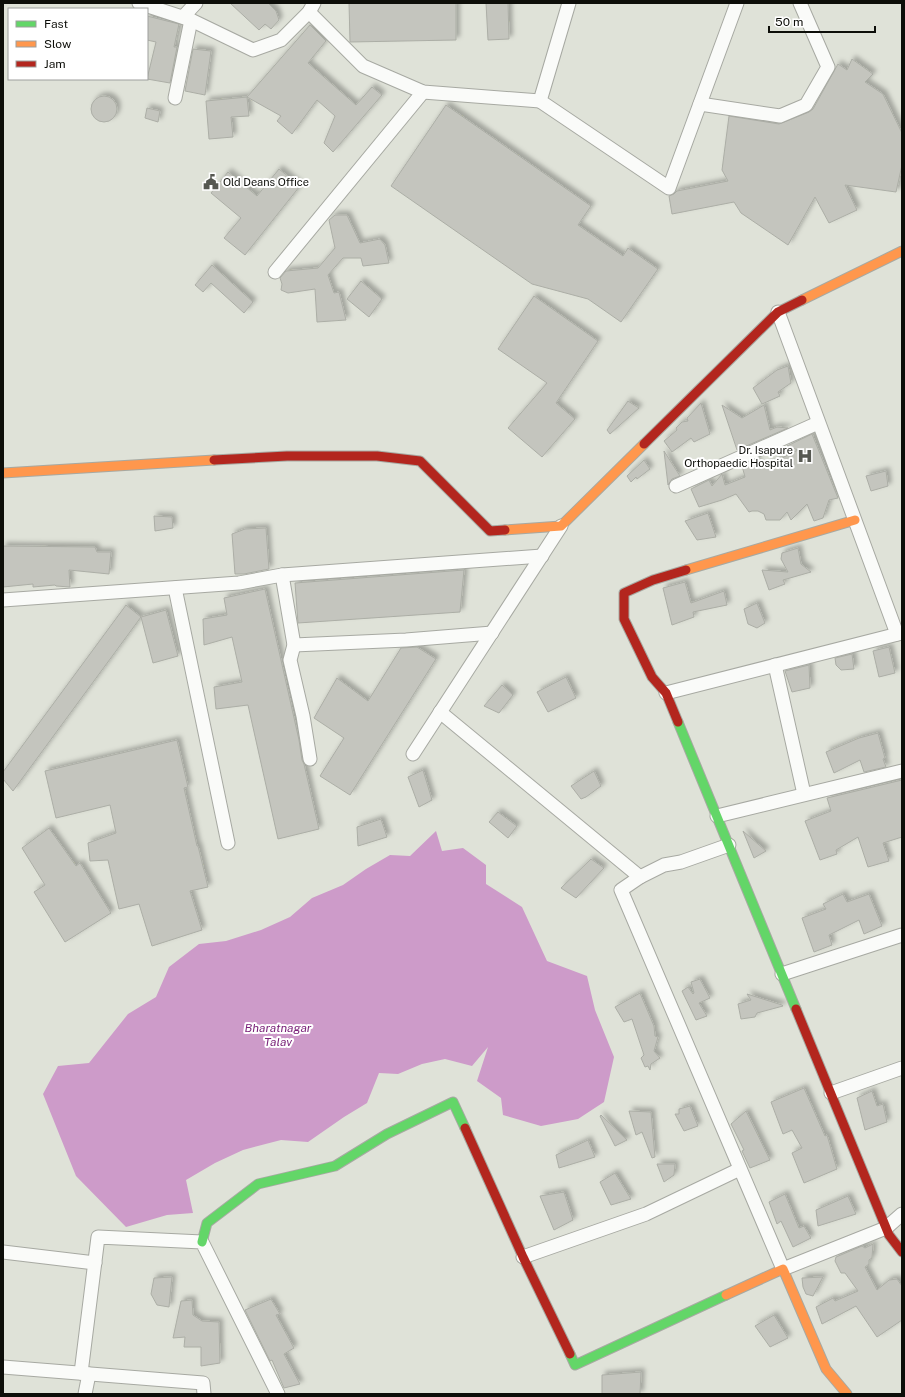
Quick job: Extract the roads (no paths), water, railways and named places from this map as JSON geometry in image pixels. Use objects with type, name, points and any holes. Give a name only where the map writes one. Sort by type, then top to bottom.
[{"type":"street","points":[[139,3],[187,19],[253,50],[281,40],[312,8],[363,66],[423,92],[540,101],[669,188],[737,3]]},
{"type":"street","points":[[175,98],[187,19],[196,3]]},
{"type":"street","points":[[540,101],[569,3]]},
{"type":"street","points":[[700,104],[780,116],[806,104],[828,67],[800,3]]},
{"type":"street","points":[[275,272],[423,92]]},
{"type":"street","points":[[413,754],[561,526],[778,312],[902,251]]},
{"type":"street","points":[[666,693],[899,633],[818,423],[778,312]]},
{"type":"street","points":[[676,486],[818,423]]},
{"type":"street","points":[[3,473],[287,456],[377,456],[420,461],[490,531],[561,526]]},
{"type":"street","points":[[855,520],[653,580],[624,593],[624,619],[652,676],[666,693],[886,1228],[889,1235],[902,1252]]},
{"type":"street","points":[[3,600],[240,583],[282,575],[542,556]]},
{"type":"street","points":[[282,575],[294,645],[290,660],[303,716],[310,759]]},
{"type":"street","points":[[175,588],[228,844]]},
{"type":"street","points":[[294,645],[406,640],[492,633]]},
{"type":"street","points":[[775,665],[804,794]]},
{"type":"street","points":[[440,712],[640,877]]},
{"type":"street","points":[[717,816],[902,771]]},
{"type":"street","points":[[729,845],[681,862],[664,865],[640,877],[621,890],[826,1369],[848,1394]]},
{"type":"street","points":[[782,974],[902,935]]},
{"type":"street","points":[[831,1093],[902,1068]]},
{"type":"street","points":[[278,1394],[202,1242],[207,1223],[258,1184],[335,1166],[387,1134],[453,1102],[523,1257],[576,1365],[783,1269],[886,1228],[902,1214]]},
{"type":"street","points":[[523,1257],[646,1214],[740,1169]]},
{"type":"street","points":[[85,1394],[85,1374],[98,1237],[202,1242]]},
{"type":"street","points":[[3,1252],[95,1263]]},
{"type":"street","points":[[3,1367],[203,1383],[204,1394]]},
{"type":"water","name":"Bharatnagar Talav","points":[[436,831],[442,851],[463,848],[486,865],[486,884],[522,907],[547,961],[587,976],[595,1010],[614,1057],[604,1102],[578,1119],[541,1126],[503,1115],[501,1098],[477,1081],[488,1047],[472,1066],[445,1059],[422,1064],[398,1074],[379,1073],[367,1103],[308,1142],[281,1140],[243,1150],[215,1163],[186,1180],[193,1213],[167,1215],[126,1227],[76,1176],[43,1094],[58,1066],[89,1063],[128,1014],[156,997],[169,967],[199,944],[226,941],[261,930],[290,917],[312,898],[343,885],[390,855],[410,856]]},
{"type":"place","name":"Old Deans Office","points":[[211,182]]},
{"type":"place","name":"Dr. Isapure Orthopaedic Hospital","points":[[805,456]]}]
